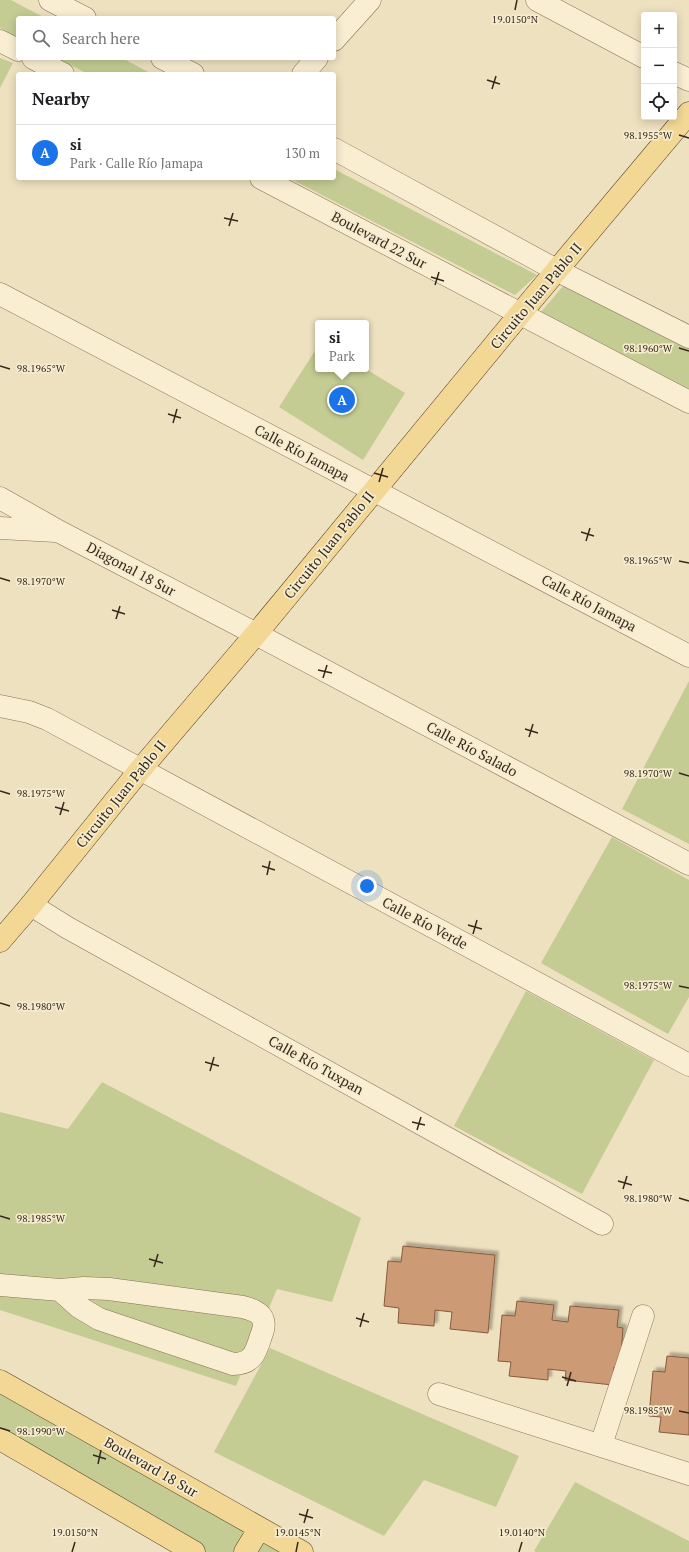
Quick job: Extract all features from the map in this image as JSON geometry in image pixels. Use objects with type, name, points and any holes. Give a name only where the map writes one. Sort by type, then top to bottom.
[{"type":"main road","name":"Circuito Juan Pablo II","points":[[0,941],[31,906],[140,770],[256,634],[520,314],[558,271],[689,113]]},
{"type":"main road","name":"Boulevard 18 Sur","points":[[0,1381],[302,1552]]},
{"type":"main road","points":[[0,1439],[194,1552]]},
{"type":"main road","points":[[245,1552],[259,1529]]},
{"type":"street","points":[[50,0],[81,16]]},
{"type":"street","points":[[336,38],[370,0]]},
{"type":"street","points":[[537,0],[641,55]]},
{"type":"street","points":[[0,41],[16,49]]},
{"type":"street","points":[[37,60],[59,72]]},
{"type":"street","points":[[166,60],[189,72]]},
{"type":"street","points":[[305,72],[316,60]]},
{"type":"street","points":[[677,74],[689,80]]},
{"type":"street","points":[[336,150],[558,271],[689,337]]},
{"type":"street","name":"Boulevard 22 Sur","points":[[265,180],[689,402]]},
{"type":"street","name":"Calle Río Jamapa","points":[[0,294],[689,656]]},
{"type":"street","points":[[0,498],[60,532]]},
{"type":"street","name":"Diagonal 18 Sur","points":[[0,528],[60,532],[256,634]]},
{"type":"street","name":"Calle Río Salado","points":[[256,634],[689,864]]},
{"type":"street","name":"Calle Río Verde","points":[[0,706],[29,712],[46,719],[689,1065]]},
{"type":"street","name":"Calle Río Tuxpan","points":[[31,906],[68,928],[602,1224]]},
{"type":"street","points":[[0,1285],[60,1290],[84,1288],[109,1289],[243,1307],[258,1313],[263,1320],[264,1328],[256,1353],[248,1361],[240,1364],[233,1364],[99,1319],[79,1307],[60,1290]]},
{"type":"street","points":[[601,1445],[643,1316]]},
{"type":"street","points":[[439,1394],[689,1474]]},
{"type":"green space","points":[[0,0],[11,0],[41,16],[16,16],[16,37],[0,28]]},
{"type":"green space","points":[[0,58],[13,63],[0,88]]},
{"type":"green space","points":[[61,60],[126,60],[148,72],[84,72]]},
{"type":"green space","points":[[336,170],[537,275],[515,295],[293,180],[336,180]]},
{"type":"green space","points":[[571,277],[689,337],[689,402],[533,321]]},
{"type":"green space","points":[[315,351],[315,372],[369,371],[405,393],[363,460],[279,407]]},
{"type":"green space","points":[[689,681],[689,844],[622,809]]},
{"type":"green space","points":[[612,837],[689,880],[689,997],[668,1034],[541,963]]},
{"type":"green space","points":[[526,991],[654,1060],[582,1194],[454,1126]]},
{"type":"green space","points":[[102,1082],[361,1218],[332,1302],[277,1289],[236,1386],[0,1310],[0,1112],[68,1129]]},
{"type":"green space","points":[[270,1348],[519,1456],[496,1507],[424,1480],[384,1536],[214,1452]]},
{"type":"green space","points":[[0,1381],[302,1552],[194,1552],[0,1439]]},
{"type":"green space","points":[[575,1482],[689,1541],[689,1552],[534,1551]]},
{"type":"building","points":[[403,1246],[495,1255],[488,1333],[450,1329],[452,1312],[435,1310],[434,1326],[398,1323],[399,1308],[384,1306],[388,1261],[401,1262]]},
{"type":"building","points":[[517,1301],[554,1305],[552,1320],[568,1322],[570,1306],[619,1310],[617,1327],[623,1328],[620,1367],[614,1367],[613,1385],[565,1380],[566,1371],[548,1369],[548,1380],[509,1376],[511,1362],[498,1361],[502,1315],[515,1316]]},
{"type":"building","points":[[667,1356],[689,1358],[689,1435],[659,1432],[661,1417],[649,1416],[653,1371],[665,1372]]},
{"type":"place","name":"si","points":[[342,400]]}]
